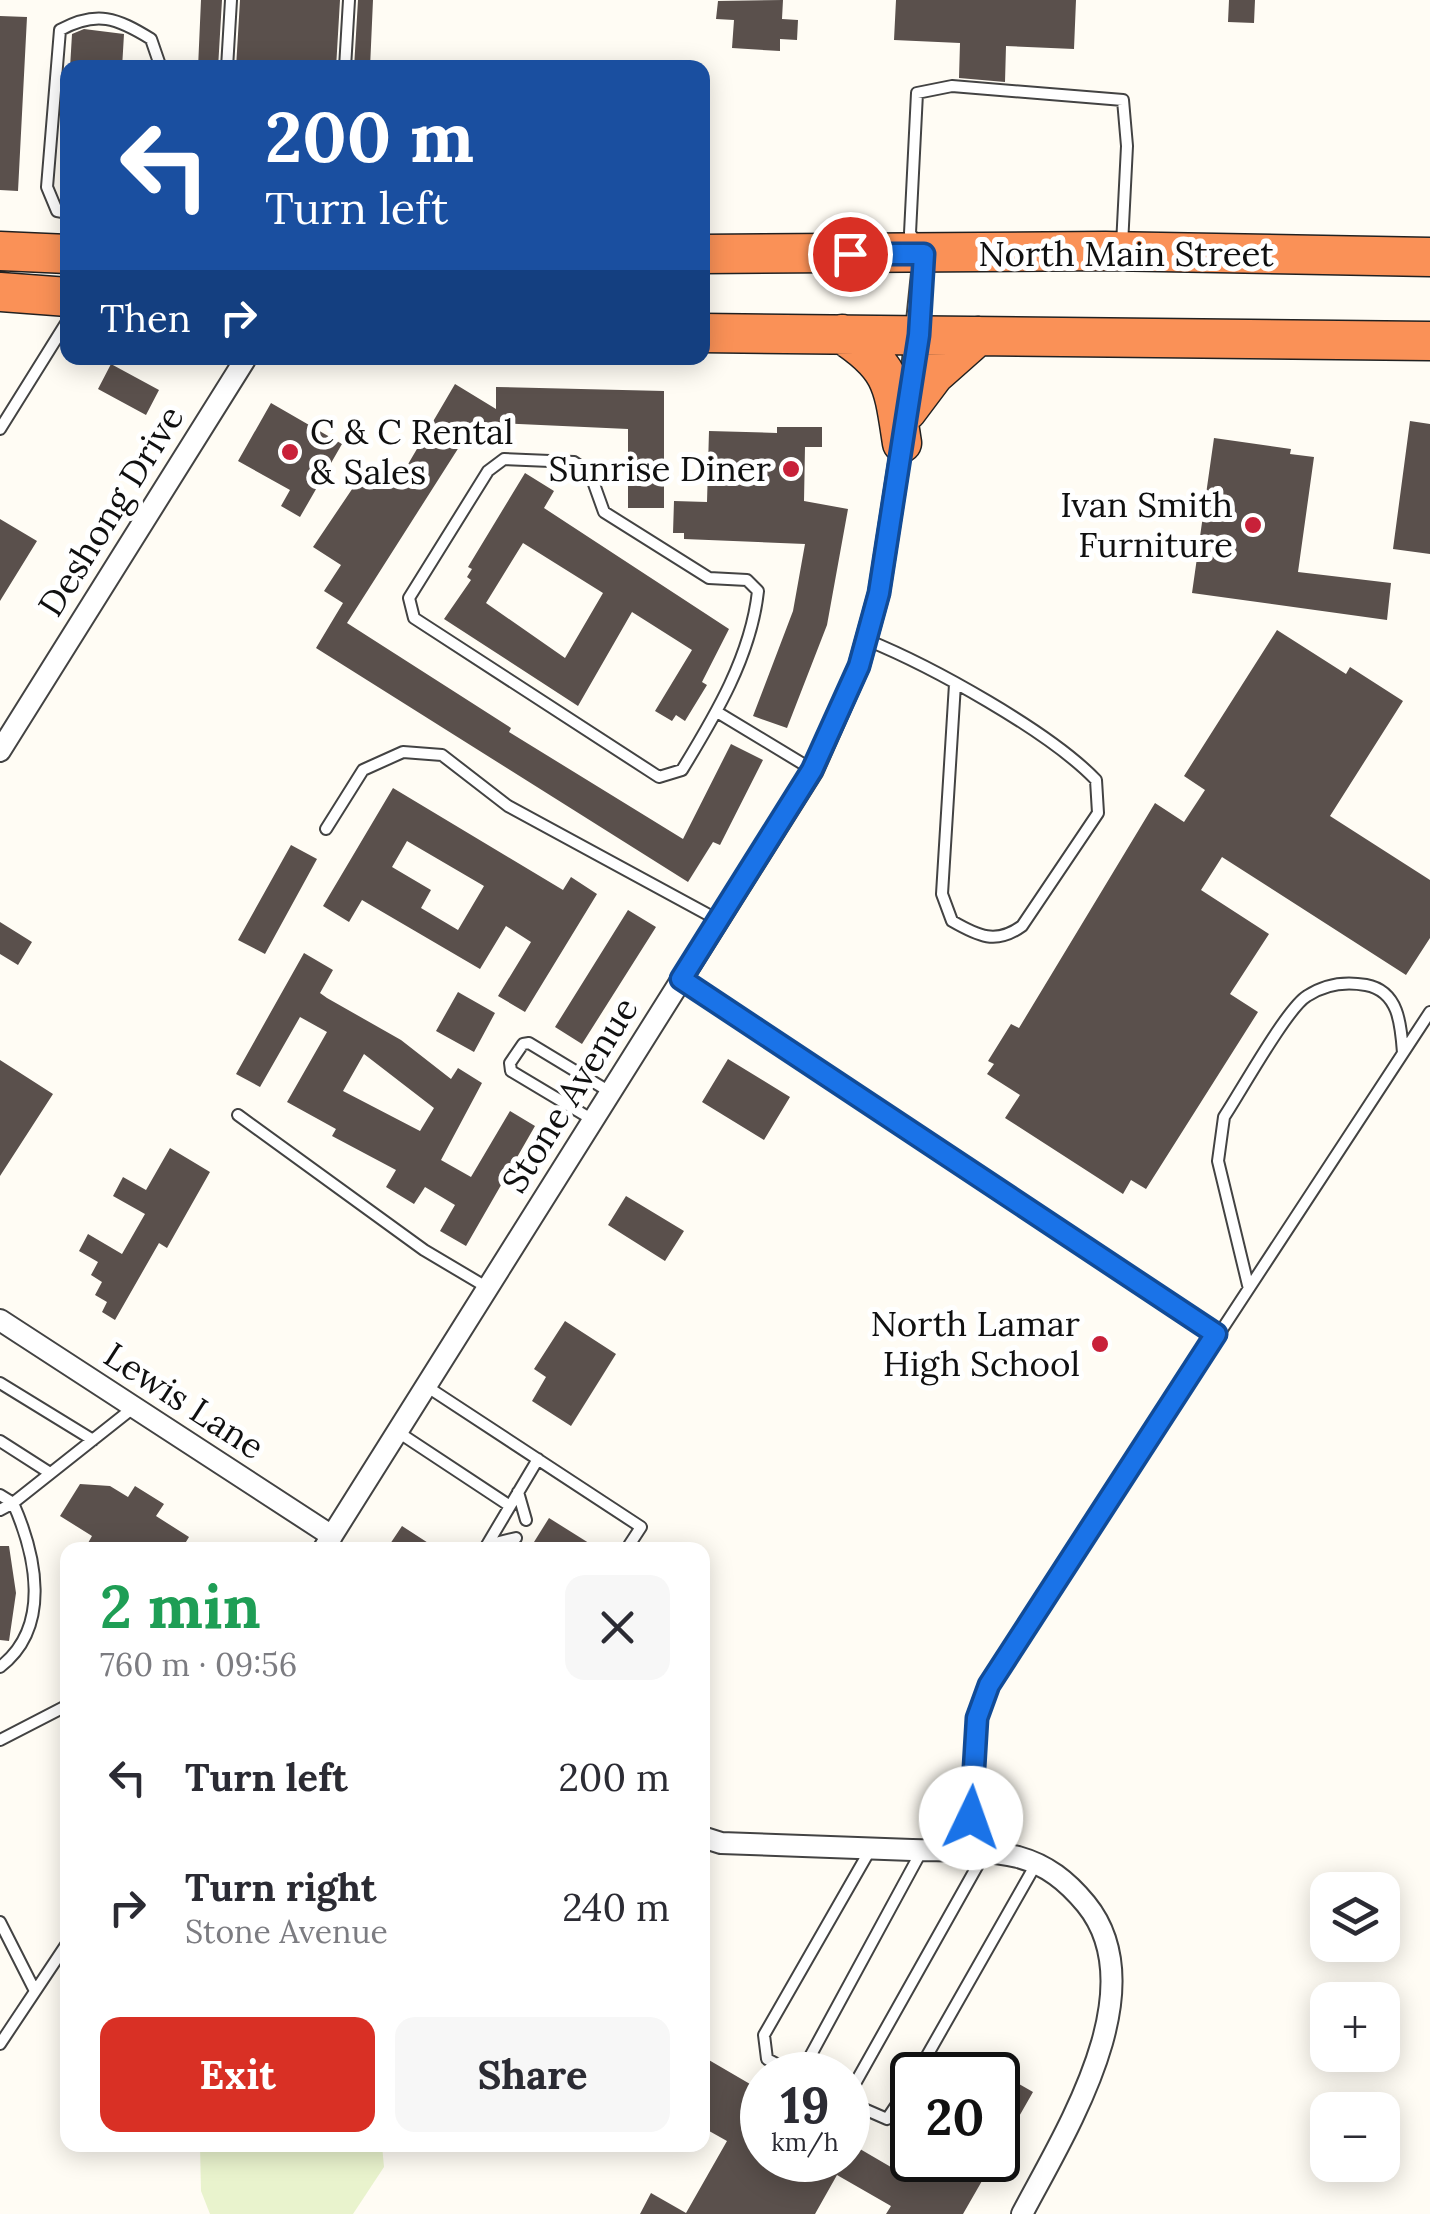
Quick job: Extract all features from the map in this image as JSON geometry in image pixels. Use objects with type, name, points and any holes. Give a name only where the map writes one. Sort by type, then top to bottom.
[{"type":"highway","points":[[0,251],[60,254]]},
{"type":"highway","name":"North Main Street","points":[[710,254],[1122,251],[1430,257]]},
{"type":"highway","points":[[0,292],[60,296]]},
{"type":"highway","points":[[710,334],[1430,341]]},
{"type":"highway","points":[[842,334],[880,361],[904,427]]},
{"type":"highway","points":[[904,427],[934,375],[978,336]]},
{"type":"street","name":"Stone Avenue","points":[[329,1542],[812,770],[866,640],[879,593],[919,335],[924,254]]},
{"type":"street","name":"Deshong Drive","points":[[0,751],[242,365]]},
{"type":"street","name":"Lewis Lane","points":[[0,1320],[134,1407],[327,1542]]},
{"type":"street","points":[[710,1839],[977,1852],[1036,1864],[1072,1887],[1106,1937],[1113,1968],[1111,2005],[1100,2047],[1064,2134],[1022,2214]]},
{"type":"lane","points":[[227,60],[231,0]]},
{"type":"lane","points":[[345,60],[348,0]]},
{"type":"lane","points":[[60,212],[56,211],[47,187],[60,30],[78,21],[116,18],[150,38],[157,60]]},
{"type":"lane","points":[[924,254],[910,233],[917,93],[952,86],[1123,100],[1127,146],[1122,251]]},
{"type":"lane","points":[[0,429],[60,333]]},
{"type":"lane","points":[[504,459],[574,462],[590,473],[604,512],[709,578],[747,580],[758,591],[755,622],[717,712],[682,770],[659,776],[414,618],[409,598],[488,471],[504,459]]},
{"type":"lane","points":[[866,640],[910,657],[955,684],[1071,756],[1096,780],[1100,796],[1098,813],[1022,926],[1006,938],[985,938],[952,921],[942,894],[955,684]]},
{"type":"lane","points":[[717,712],[812,770]]},
{"type":"lane","points":[[326,829],[363,770],[403,752],[442,755],[508,806],[718,920]]},
{"type":"lane","points":[[681,979],[1216,1334]]},
{"type":"lane","points":[[1248,1285],[1218,1161],[1218,1140],[1224,1117],[1303,997],[1336,983],[1375,987],[1391,999],[1401,1022],[1402,1054]]},
{"type":"lane","points":[[870,2057],[977,1852],[977,1718],[989,1685],[1430,1012]]},
{"type":"lane","points":[[592,1120],[512,1071],[510,1063],[523,1044],[529,1044],[610,1092]]},
{"type":"lane","points":[[238,1114],[424,1250],[488,1288]]},
{"type":"lane","points":[[0,1383],[93,1440]]},
{"type":"lane","points":[[426,1386],[641,1527],[631,1542]]},
{"type":"lane","points":[[0,1510],[134,1407]]},
{"type":"lane","points":[[398,1432],[510,1506]]},
{"type":"lane","points":[[0,1441],[50,1474]]},
{"type":"lane","points":[[488,1542],[538,1460]]},
{"type":"lane","points":[[518,1492],[526,1520]]},
{"type":"lane","points":[[0,1496],[13,1503],[28,1538],[36,1588],[30,1631],[0,1667]]},
{"type":"lane","points":[[502,1542],[516,1538]]},
{"type":"lane","points":[[0,1740],[60,1709]]},
{"type":"lane","points":[[766,2052],[764,2035],[870,1848]]},
{"type":"lane","points":[[811,2052],[921,1850]]},
{"type":"lane","points":[[929,2052],[1036,1864]]},
{"type":"lane","points":[[0,1922],[35,1991]]},
{"type":"lane","points":[[0,2044],[60,1954]]},
{"type":"green space","points":[[200,2152],[383,2152],[384,2167],[353,2214],[210,2214],[201,2191]]},
{"type":"building","points":[[201,0],[222,0],[218,60],[198,60]]},
{"type":"building","points":[[240,0],[340,0],[336,60],[236,60]]},
{"type":"building","points":[[358,0],[373,0],[370,60],[354,60]]},
{"type":"building","points":[[783,0],[782,19],[798,20],[797,40],[780,39],[780,51],[732,48],[734,20],[716,19],[718,1]]},
{"type":"building","points":[[896,0],[1076,0],[1074,49],[1006,46],[1005,82],[959,78],[960,43],[894,40]]},
{"type":"building","points":[[1229,0],[1255,0],[1254,23],[1228,22]]},
{"type":"building","points":[[0,16],[27,17],[18,191],[0,190]]},
{"type":"building","points":[[84,29],[124,34],[122,60],[70,60],[72,34]]},
{"type":"building","points":[[113,365],[159,390],[146,415],[98,389]]},
{"type":"building","points":[[455,384],[496,409],[496,387],[664,391],[664,508],[628,508],[628,429],[475,422],[347,623],[511,728],[509,732],[683,839],[731,744],[763,760],[720,845],[713,842],[688,882],[316,648],[343,603],[324,591],[341,565],[313,547],[369,464],[397,483]]},
{"type":"building","name":"C & C Rental & Sales","points":[[271,403],[342,444],[300,517],[281,506],[290,490],[238,461]]},
{"type":"building","points":[[1410,421],[1430,424],[1430,554],[1393,549]]},
{"type":"building","points":[[777,427],[822,427],[822,447],[805,447],[804,501],[848,509],[827,625],[787,728],[753,716],[793,611],[805,544],[684,539],[684,533],[673,533],[674,501],[707,502],[709,431],[777,433]]},
{"type":"building","name":"Ivan Smith Furniture","points":[[1214,438],[1291,449],[1290,454],[1314,457],[1298,572],[1391,583],[1387,620],[1192,593]]},
{"type":"building","points":[[525,473],[554,491],[544,508],[729,629],[702,682],[707,685],[685,721],[676,715],[672,721],[655,711],[692,650],[632,612],[578,706],[444,619],[471,580],[467,577],[472,569],[468,567]],"holes":[[[523,543],[603,593],[565,658],[486,603]]]},
{"type":"building","points":[[0,519],[37,541],[0,601]]},
{"type":"building","points":[[1277,630],[1346,674],[1350,667],[1403,701],[1330,816],[1430,880],[1430,938],[1406,975],[1222,857],[1201,890],[1269,934],[1230,994],[1258,1012],[1146,1189],[1131,1180],[1123,1194],[1005,1118],[1020,1095],[987,1074],[994,1064],[988,1061],[1011,1024],[1019,1028],[1155,803],[1184,822],[1205,790],[1184,776]]},
{"type":"building","points":[[393,788],[563,890],[571,877],[597,894],[525,1012],[498,996],[531,942],[506,926],[480,969],[362,900],[349,922],[323,906]],"holes":[[[407,841],[484,886],[458,930],[421,908],[431,890],[392,867]]]},
{"type":"building","points":[[291,845],[317,859],[265,954],[238,940]]},
{"type":"building","points":[[628,910],[656,927],[582,1044],[555,1027]]},
{"type":"building","points":[[0,922],[32,942],[18,965],[0,954]]},
{"type":"building","points":[[304,953],[333,970],[320,993],[401,1040],[451,1079],[458,1068],[482,1083],[441,1160],[471,1177],[510,1111],[535,1126],[466,1246],[440,1231],[455,1205],[425,1187],[414,1204],[386,1187],[396,1170],[332,1136],[336,1129],[287,1102],[327,1032],[300,1017],[260,1087],[236,1074]],"holes":[[[364,1054],[434,1108],[420,1131],[343,1091]]]},
{"type":"building","points":[[458,992],[495,1013],[474,1052],[436,1031]]},
{"type":"building","points":[[728,1059],[790,1097],[764,1140],[702,1102]]},
{"type":"building","points":[[0,1060],[53,1094],[0,1176]]},
{"type":"building","points":[[170,1148],[210,1172],[167,1248],[159,1243],[115,1320],[102,1312],[107,1302],[95,1295],[102,1282],[91,1275],[98,1262],[79,1251],[88,1234],[122,1254],[145,1214],[113,1196],[123,1177],[146,1190]]},
{"type":"building","points":[[626,1196],[684,1231],[665,1261],[608,1225]]},
{"type":"building","points":[[565,1321],[616,1354],[571,1426],[532,1401],[546,1377],[534,1369]]},
{"type":"building","points":[[80,1484],[110,1486],[128,1497],[135,1486],[164,1504],[156,1516],[189,1537],[186,1542],[89,1542],[92,1536],[60,1516]]},
{"type":"building","points":[[549,1518],[587,1542],[534,1542]]},
{"type":"building","points":[[402,1526],[427,1542],[391,1542]]},
{"type":"building","points":[[0,1546],[9,1546],[16,1593],[9,1641],[0,1640]]},
{"type":"building","points":[[710,2061],[740,2078],[740,2182],[833,2182],[815,2214],[640,2214],[651,2193],[686,2213],[727,2141],[710,2131]]},
{"type":"building","points":[[1020,2085],[1033,2092],[1020,2115]]},
{"type":"building","points":[[870,2155],[890,2166],[890,2182],[981,2182],[963,2214],[886,2214],[891,2206],[849,2182],[870,2182]]},
{"type":"place","name":"C & C Rental & Sales","points":[[290,452]]},
{"type":"place","name":"Sunrise Diner","points":[[791,469]]},
{"type":"place","name":"Ivan Smith Furniture","points":[[1253,525]]},
{"type":"place","name":"North Lamar High School","points":[[1100,1344]]},
{"type":"route","points":[[850,254],[924,254],[919,335],[879,593],[859,666],[812,770],[681,979],[1216,1334],[989,1685],[977,1718],[971,1818]]}]
